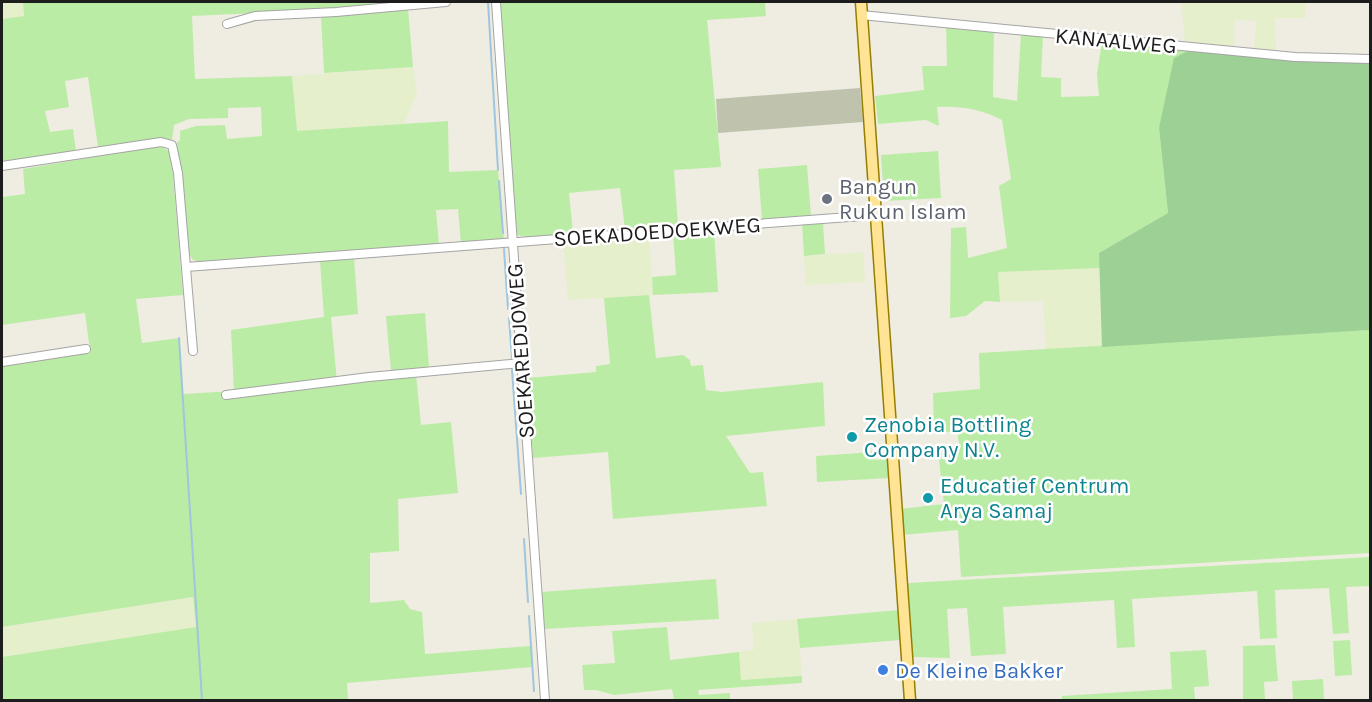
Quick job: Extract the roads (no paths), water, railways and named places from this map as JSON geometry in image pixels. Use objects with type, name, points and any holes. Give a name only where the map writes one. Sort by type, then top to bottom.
[{"type":"main road","points":[[861,2],[910,700]]},
{"type":"street","points":[[227,24],[255,16],[336,12],[446,2]]},
{"type":"street","name":"SOEKAREDJOWEG","points":[[496,2],[545,700]]},
{"type":"street","name":"KANAALWEG","points":[[861,15],[1295,57],[1371,59]]},
{"type":"street","points":[[2,166],[161,142],[172,145],[178,173],[192,351]]},
{"type":"street","name":"SOEKADOEDOEKWEG","points":[[186,267],[876,215]]},
{"type":"street","points":[[2,362],[86,349]]},
{"type":"street","points":[[226,395],[369,377],[521,363]]},
{"type":"waterway","points":[[488,2],[498,170]]},
{"type":"waterway","points":[[499,181],[503,233]]},
{"type":"waterway","points":[[504,249],[508,309]]},
{"type":"waterway","points":[[509,318],[512,358]]},
{"type":"waterway","points":[[179,338],[202,700]]},
{"type":"waterway","points":[[512,370],[521,494]]},
{"type":"waterway","points":[[524,539],[528,602]]},
{"type":"waterway","points":[[529,616],[534,691]]},
{"type":"place","name":"Bangun Rukun Islam","points":[[827,199]]},
{"type":"place","name":"Zenobia Bottling Company N.V.","points":[[852,437]]},
{"type":"place","name":"Educatief Centrum Arya Samaj","points":[[928,498]]},
{"type":"place","name":"De Kleine Bakker","points":[[883,670]]}]
